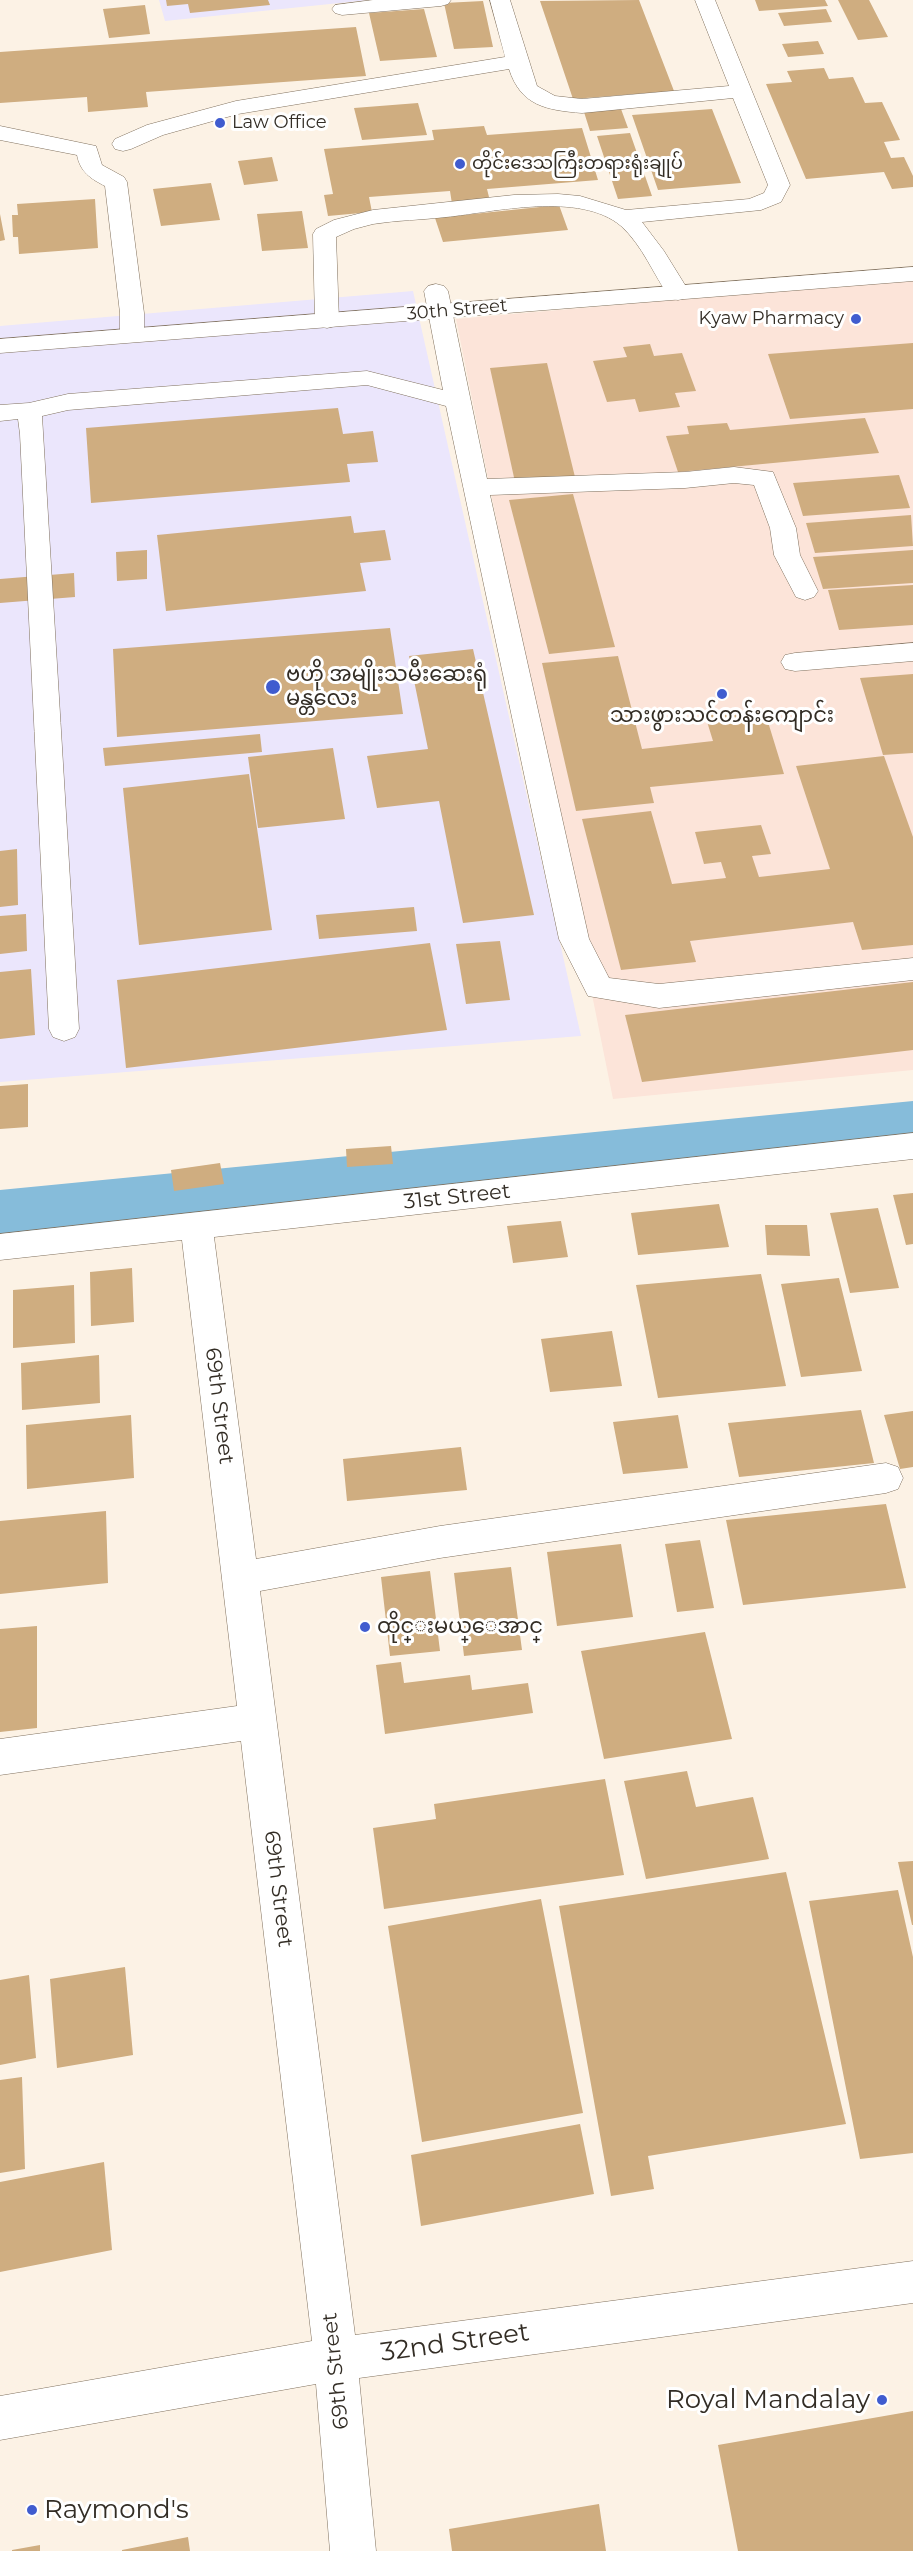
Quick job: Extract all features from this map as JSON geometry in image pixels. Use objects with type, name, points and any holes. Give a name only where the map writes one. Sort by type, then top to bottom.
[{"type":"street","points":[[342,9],[441,0]]},
{"type":"street","points":[[500,0],[527,88],[540,98],[563,105],[740,91]]},
{"type":"street","points":[[327,309],[324,234],[349,223],[375,217],[517,201],[553,200],[599,208],[623,217],[753,205],[773,197],[779,185],[705,0]]},
{"type":"street","points":[[0,133],[88,151],[96,145],[109,141],[123,144],[155,130],[236,108],[518,61]]},
{"type":"street","points":[[116,182],[134,164],[132,154],[123,144]]},
{"type":"street","points":[[88,151],[91,168],[97,174],[116,182]]},
{"type":"street","points":[[116,182],[126,318]]},
{"type":"street","points":[[623,217],[673,283]]},
{"type":"street","name":"30th Street","points":[[809,272],[913,253]]},
{"type":"street","name":"30th Street","points":[[0,324],[327,309],[809,272],[913,274]]},
{"type":"street","points":[[437,301],[574,939],[599,988],[659,996],[913,969]]},
{"type":"street","name":"30th Street","points":[[258,303],[327,309]]},
{"type":"street","name":"30th Street","points":[[0,346],[126,318]]},
{"type":"street","points":[[0,413],[29,411],[68,402],[367,378],[457,401]]},
{"type":"street","points":[[29,411],[33,445],[64,1029]]},
{"type":"street","points":[[477,487],[685,480],[734,475],[764,478],[783,528],[787,555],[805,591]]},
{"type":"street","points":[[795,662],[913,652]]},
{"type":"street","name":"31st Street","points":[[0,1247],[913,1146]]},
{"type":"street","name":"69th Street","points":[[197,1227],[336,2359],[354,2551]]},
{"type":"street","points":[[240,1578],[440,1542],[885,1478]]},
{"type":"street","points":[[0,1756],[257,1721]]},
{"type":"street","name":"32nd Street","points":[[0,2418],[336,2359],[913,2282]]},
{"type":"shaded area","points":[[159,0],[369,0],[165,21]]},
{"type":"shaded area","name":"သားဖွားသင်တန်းကျောင်း","points":[[913,279],[913,1070],[613,1099],[456,319]]},
{"type":"shaded area","points":[[413,291],[581,1036],[0,1082],[0,326]]},
{"type":"building","points":[[166,0],[268,0],[270,5],[190,13],[188,4],[167,6]]},
{"type":"building","points":[[639,0],[674,91],[573,99],[540,1]]},
{"type":"building","points":[[755,0],[825,0],[828,6],[759,11]]},
{"type":"building","points":[[838,0],[869,0],[888,37],[858,40]]},
{"type":"building","points":[[483,1],[493,47],[454,49],[444,3]]},
{"type":"building","points":[[145,5],[150,34],[109,38],[103,9]]},
{"type":"building","points":[[424,9],[437,57],[380,61],[369,13]]},
{"type":"building","points":[[826,9],[832,22],[784,26],[778,13]]},
{"type":"building","points":[[356,27],[366,76],[146,92],[148,107],[88,112],[87,97],[0,103],[0,52]]},
{"type":"building","points":[[818,41],[824,54],[788,57],[782,44]]},
{"type":"building","points":[[824,68],[829,79],[853,77],[865,103],[882,102],[900,140],[884,142],[891,158],[904,157],[913,176],[913,187],[892,189],[884,172],[806,179],[766,84],[792,82],[787,71]]},
{"type":"building","points":[[418,103],[427,135],[362,140],[354,108]]},
{"type":"building","points":[[621,109],[628,128],[590,131],[584,112]]},
{"type":"building","points":[[712,109],[741,183],[658,190],[632,115]]},
{"type":"building","name":"တိုင်းဒေသကြီးတရားရုံးချုပ်","points":[[484,126],[487,135],[582,128],[598,180],[487,189],[490,201],[452,204],[450,191],[369,197],[372,212],[328,216],[324,195],[333,194],[324,149],[434,140],[432,130]]},
{"type":"building","points":[[630,133],[652,196],[618,199],[597,136]]},
{"type":"building","points":[[272,157],[278,181],[244,185],[238,161]]},
{"type":"building","points":[[211,183],[220,220],[161,226],[153,189]]},
{"type":"building","points":[[95,199],[98,248],[19,254],[18,237],[13,237],[12,215],[18,215],[17,204]]},
{"type":"building","points":[[559,205],[568,230],[443,242],[435,218]]},
{"type":"building","points":[[302,211],[308,248],[262,251],[257,214]]},
{"type":"building","points":[[0,214],[5,240],[0,241]]},
{"type":"building","points":[[913,343],[913,409],[790,419],[768,354]]},
{"type":"building","points":[[650,344],[654,356],[682,353],[696,391],[675,393],[680,407],[639,412],[635,399],[607,402],[593,361],[627,357],[623,347]]},
{"type":"building","points":[[547,363],[575,477],[515,482],[490,368]]},
{"type":"building","points":[[338,408],[343,434],[373,431],[378,462],[347,464],[350,482],[91,503],[86,428]]},
{"type":"building","points":[[865,418],[879,453],[678,472],[666,436],[689,434],[687,426],[727,423],[730,430]]},
{"type":"building","points":[[899,475],[910,508],[803,516],[793,483]]},
{"type":"building","points":[[573,494],[615,647],[549,654],[509,500]]},
{"type":"building","points":[[911,515],[913,546],[815,553],[806,523]]},
{"type":"building","points":[[351,516],[354,533],[385,530],[391,560],[360,563],[366,591],[166,611],[157,535]]},
{"type":"building","points":[[147,550],[147,579],[117,581],[116,552]]},
{"type":"building","points":[[913,550],[913,583],[823,589],[813,557]]},
{"type":"building","points":[[74,573],[75,597],[0,603],[0,579]]},
{"type":"building","points":[[913,585],[913,625],[839,630],[828,590]]},
{"type":"building","points":[[390,628],[403,714],[117,737],[113,649]]},
{"type":"building","points":[[473,649],[534,915],[463,923],[439,801],[377,808],[367,756],[428,749],[409,656]]},
{"type":"building","points":[[618,656],[642,749],[713,741],[705,715],[764,709],[784,774],[650,787],[654,803],[576,811],[542,663]]},
{"type":"building","points":[[913,674],[913,753],[883,755],[860,678]]},
{"type":"building","points":[[260,734],[262,752],[105,766],[103,748]]},
{"type":"building","points":[[333,748],[345,819],[258,828],[248,757]]},
{"type":"building","points":[[884,756],[913,837],[913,945],[862,950],[853,922],[690,941],[696,962],[621,970],[582,819],[651,811],[672,884],[726,878],[721,862],[704,864],[695,832],[761,825],[771,854],[752,856],[759,877],[830,869],[796,766]]},
{"type":"building","points":[[249,774],[272,930],[139,945],[123,788]]},
{"type":"building","points":[[17,849],[18,905],[0,907],[0,851]]},
{"type":"building","points":[[414,907],[417,931],[319,939],[316,915]]},
{"type":"building","points":[[26,914],[27,951],[0,954],[0,916]]},
{"type":"building","points":[[500,941],[510,1000],[466,1004],[456,944]]},
{"type":"building","points":[[430,943],[447,1030],[126,1068],[117,980]]},
{"type":"building","points":[[31,969],[35,1035],[0,1039],[0,972]]},
{"type":"building","points":[[913,982],[913,1050],[642,1082],[625,1015]]},
{"type":"building","points":[[28,1084],[28,1127],[0,1129],[0,1086]]},
{"type":"building","points":[[391,1146],[393,1164],[347,1167],[346,1149]]},
{"type":"building","points":[[220,1163],[224,1184],[174,1191],[171,1170]]},
{"type":"building","points":[[913,1193],[913,1244],[906,1245],[893,1195]]},
{"type":"building","points":[[719,1204],[729,1247],[638,1255],[631,1213]]},
{"type":"building","points":[[878,1208],[899,1288],[850,1293],[830,1213]]},
{"type":"building","points":[[561,1221],[568,1257],[513,1263],[507,1226]]},
{"type":"building","points":[[765,1225],[807,1225],[810,1256],[767,1255]]},
{"type":"building","points":[[132,1268],[134,1322],[91,1326],[90,1272]]},
{"type":"building","points":[[761,1274],[786,1386],[658,1398],[636,1285]]},
{"type":"building","points":[[839,1278],[862,1371],[801,1377],[781,1284]]},
{"type":"building","points":[[74,1285],[75,1343],[13,1348],[13,1290]]},
{"type":"building","points":[[612,1331],[622,1386],[550,1392],[541,1339]]},
{"type":"building","points":[[99,1355],[100,1403],[22,1410],[21,1363]]},
{"type":"building","points":[[861,1410],[874,1463],[739,1477],[728,1423]]},
{"type":"building","points":[[913,1411],[913,1467],[900,1469],[884,1415]]},
{"type":"building","points":[[131,1415],[134,1478],[27,1489],[26,1425]]},
{"type":"building","points":[[678,1415],[688,1468],[623,1474],[613,1422]]},
{"type":"building","points":[[461,1447],[467,1490],[347,1501],[343,1459]]},
{"type":"building","points":[[886,1504],[906,1588],[743,1605],[726,1520]]},
{"type":"building","points":[[106,1511],[108,1583],[0,1594],[0,1521]]},
{"type":"building","points":[[700,1540],[714,1608],[677,1612],[665,1544]]},
{"type":"building","points":[[621,1544],[633,1617],[557,1626],[547,1552]]},
{"type":"building","points":[[511,1567],[522,1650],[464,1656],[454,1573]]},
{"type":"building","points":[[430,1571],[440,1651],[390,1656],[381,1577]]},
{"type":"building","points":[[37,1626],[37,1728],[0,1732],[0,1629]]},
{"type":"building","points":[[705,1632],[732,1739],[604,1759],[581,1651]]},
{"type":"building","points":[[401,1662],[404,1683],[470,1675],[472,1690],[528,1683],[533,1713],[385,1734],[376,1665]]},
{"type":"building","points":[[687,1771],[696,1807],[753,1797],[769,1859],[646,1879],[624,1781]]},
{"type":"building","points":[[605,1779],[624,1875],[384,1909],[373,1828],[436,1819],[434,1804]]},
{"type":"building","points":[[913,1861],[913,1925],[912,1925],[898,1862]]},
{"type":"building","points":[[786,1872],[846,2124],[648,2156],[654,2189],[611,2196],[559,1906]]},
{"type":"building","points":[[898,1890],[913,1957],[913,2153],[860,2159],[809,1901]]},
{"type":"building","points":[[541,1899],[583,2113],[422,2142],[388,1926]]},
{"type":"building","points":[[125,1967],[133,2055],[57,2068],[50,1979]]},
{"type":"building","points":[[29,1975],[36,2058],[0,2065],[0,1980]]},
{"type":"building","points":[[22,2077],[25,2169],[0,2173],[0,2080]]},
{"type":"building","points":[[580,2124],[594,2194],[421,2226],[411,2155]]},
{"type":"building","points":[[104,2162],[112,2250],[0,2272],[0,2182]]},
{"type":"building","points":[[913,2411],[913,2551],[738,2551],[718,2445]]},
{"type":"building","points":[[599,2504],[606,2551],[452,2551],[449,2529]]},
{"type":"building","points":[[188,2537],[190,2551],[122,2551],[122,2550]]},
{"type":"building","points":[[40,2545],[40,2551],[12,2551],[12,2550]]},
{"type":"waterway","points":[[0,1212],[913,1121]]},
{"type":"place","name":"Law Office","points":[[220,123]]},
{"type":"place","name":"တိုင်းဒေသကြီးတရားရုံးချုပ်","points":[[460,164]]},
{"type":"place","name":"Kyaw Pharmacy","points":[[856,319]]},
{"type":"place","name":"ဗဟို အမျိုးသမီးဆေးရုံ မန္တလေး","points":[[273,687]]},
{"type":"place","name":"သားဖွားသင်တန်းကျောင်း","points":[[722,694]]},
{"type":"place","name":"ထိုင္းမယ္ေအာင္","points":[[365,1627]]},
{"type":"place","name":"Royal Mandalay","points":[[882,2400]]},
{"type":"place","name":"Raymond's","points":[[32,2510]]}]
